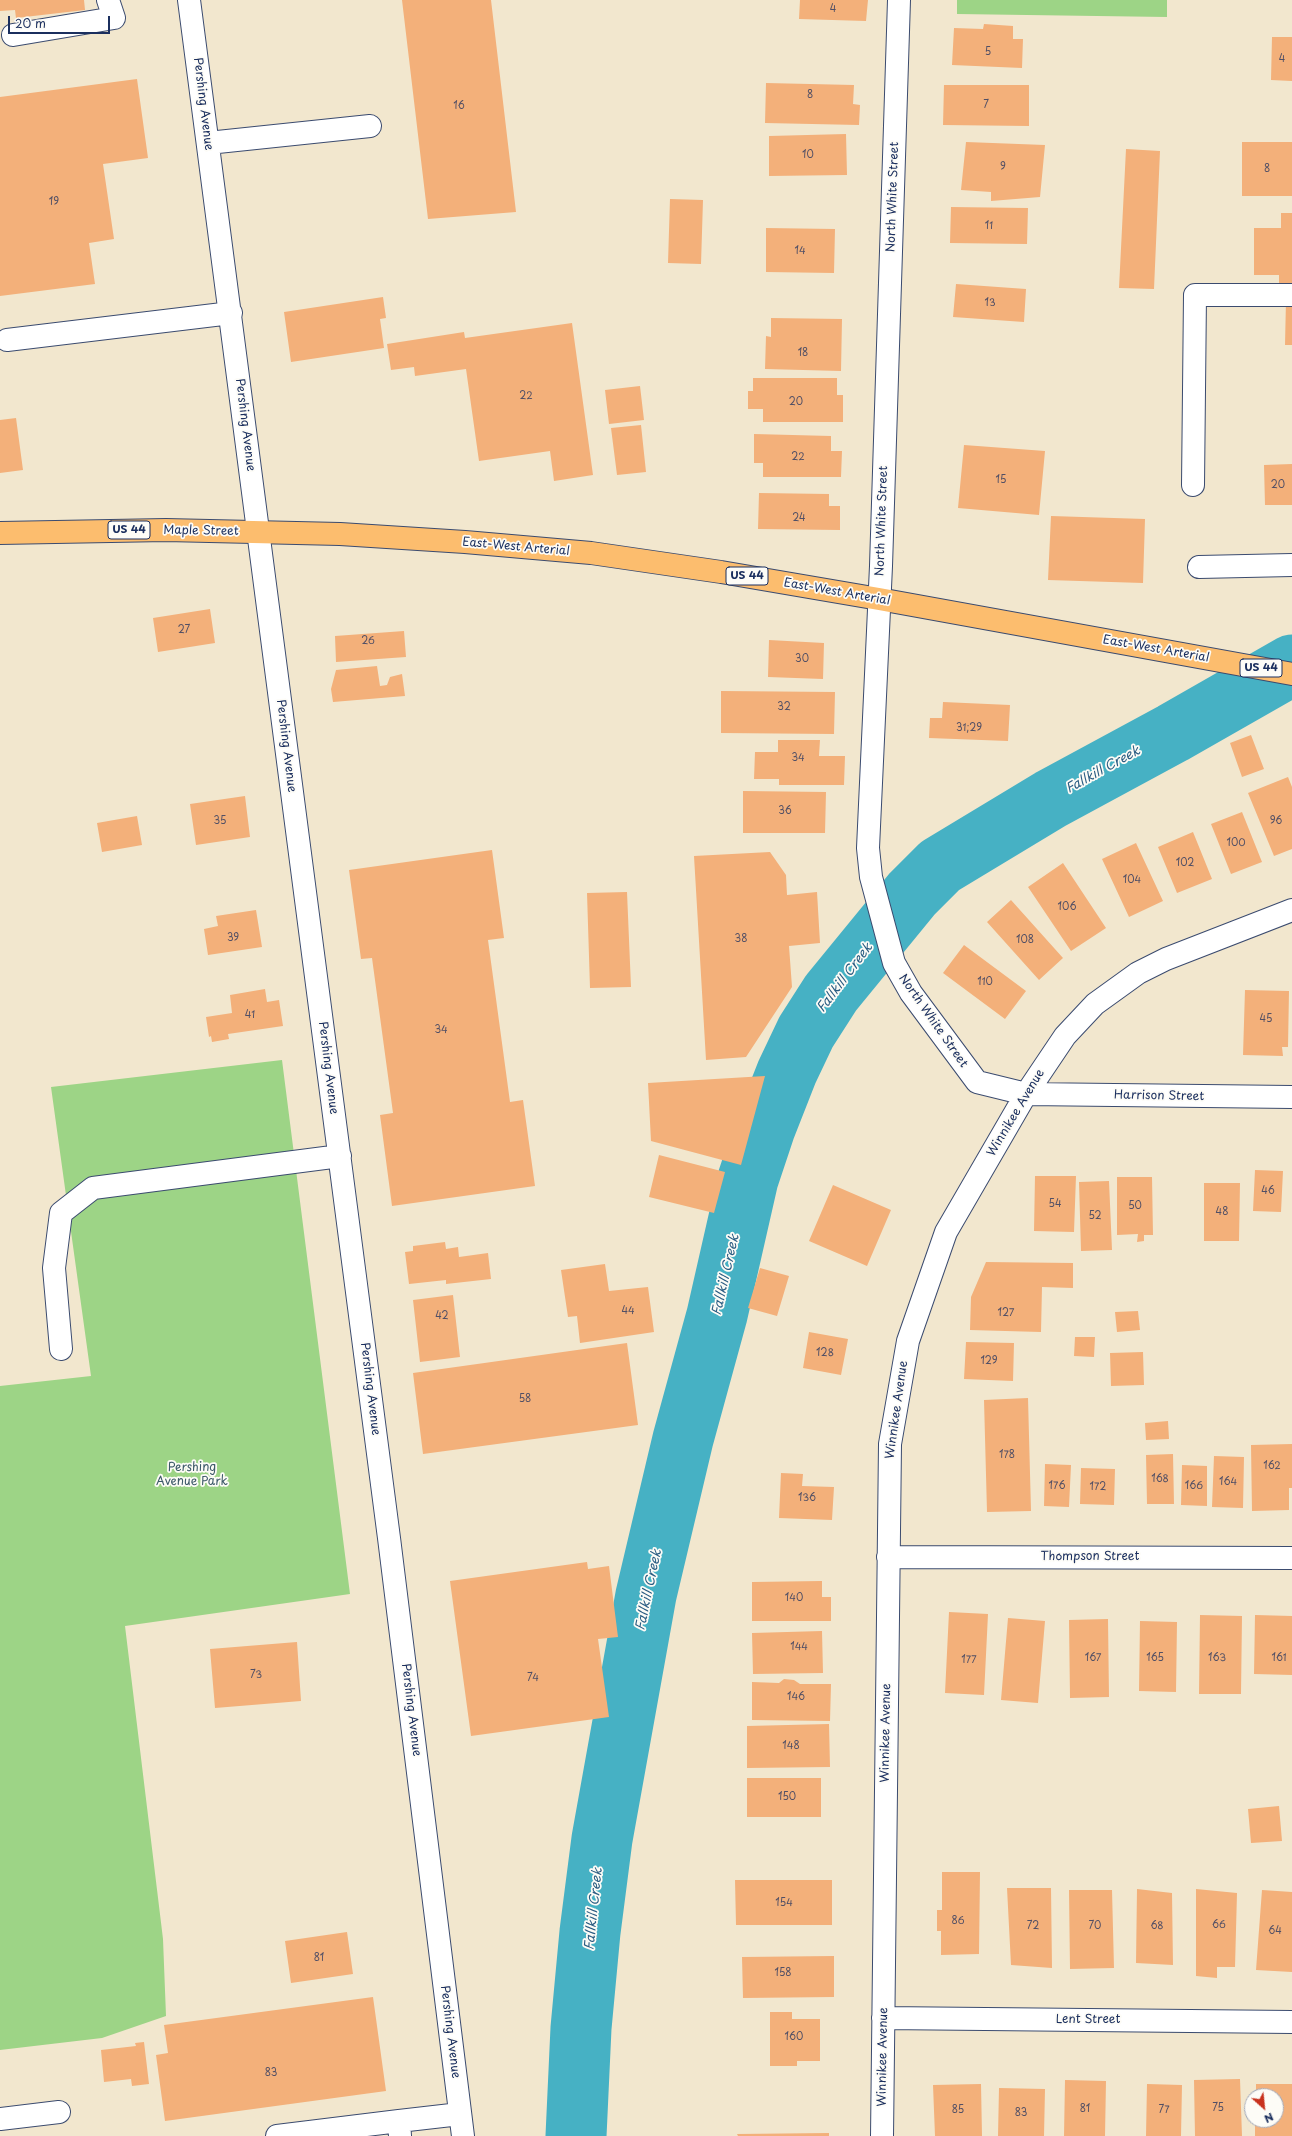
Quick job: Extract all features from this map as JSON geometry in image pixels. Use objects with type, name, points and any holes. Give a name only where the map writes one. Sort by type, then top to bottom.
[{"type":"highway","name":"Maple Street","points":[[0,534],[113,530],[258,532]]},
{"type":"highway","name":"East-West Arterial","points":[[258,532],[418,539],[591,554],[714,571],[879,599],[1292,674]]},
{"type":"street","points":[[12,35],[114,18],[108,0]]},
{"type":"street","name":"Pershing Avenue","points":[[189,0],[390,1538],[463,2136]]},
{"type":"street","name":"North White Street","points":[[899,0],[879,599],[868,848],[871,877],[894,963],[911,993],[977,1082],[1026,1094]]},
{"type":"street","points":[[208,144],[370,126]]},
{"type":"street","points":[[1193,486],[1194,295],[1292,295]]},
{"type":"street","points":[[8,340],[231,313]]},
{"type":"street","points":[[1199,568],[1292,565]]},
{"type":"street","name":"Winnikee Avenue","points":[[882,2136],[890,1444],[908,1342],[946,1232],[1026,1094],[1070,1031],[1094,1004],[1138,973],[1166,959],[1292,910]]},
{"type":"street","name":"Harrison Street","points":[[1026,1094],[1292,1097]]},
{"type":"street","points":[[61,1349],[54,1268],[61,1213],[93,1188],[340,1156]]},
{"type":"street","name":"Thompson Street","points":[[888,1556],[1292,1558]]},
{"type":"street","name":"Lent Street","points":[[883,2018],[1292,2022]]},
{"type":"street","points":[[0,2119],[59,2112]]},
{"type":"street","points":[[278,2136],[399,2129],[460,2114]]},
{"type":"green space","points":[[957,0],[1167,0],[1167,17],[957,14]]},
{"type":"green space","name":"Pershing Avenue Park","points":[[282,1060],[350,1594],[125,1626],[163,1939],[166,2016],[102,2038],[0,2050],[0,1386],[91,1376],[51,1087]]},
{"type":"building","points":[[0,0],[84,0],[85,10],[16,18],[15,10],[0,11]]},
{"type":"building","points":[[402,0],[491,0],[516,212],[428,219]]},
{"type":"building","points":[[800,0],[868,0],[866,21],[799,19]]},
{"type":"building","points":[[984,24],[1013,26],[1013,39],[1023,39],[1022,68],[952,65],[954,28],[983,29]]},
{"type":"building","points":[[1272,37],[1292,37],[1292,81],[1271,80]]},
{"type":"building","points":[[137,79],[148,158],[103,164],[114,239],[89,243],[95,284],[0,296],[0,97]]},
{"type":"building","points":[[766,83],[854,85],[853,104],[860,105],[859,125],[765,123]]},
{"type":"building","points":[[944,85],[1029,85],[1029,126],[943,125]]},
{"type":"building","points":[[846,134],[847,175],[769,176],[769,136]]},
{"type":"building","points":[[966,142],[1045,145],[1040,197],[991,201],[991,192],[961,190]]},
{"type":"building","points":[[1242,142],[1292,142],[1292,196],[1242,196]]},
{"type":"building","points":[[1126,149],[1160,151],[1154,289],[1119,288]]},
{"type":"building","points":[[670,199],[703,200],[701,264],[668,263]]},
{"type":"building","points":[[951,207],[1028,208],[1027,244],[950,243]]},
{"type":"building","points":[[1281,213],[1292,213],[1292,288],[1279,288],[1279,275],[1254,275],[1254,228],[1281,228]]},
{"type":"building","points":[[766,228],[835,229],[834,273],[766,272]]},
{"type":"building","points":[[956,284],[1026,289],[1024,322],[953,317]]},
{"type":"building","points":[[383,297],[386,318],[380,319],[384,348],[291,362],[284,312]]},
{"type":"building","points":[[1286,300],[1292,300],[1292,345],[1285,345]]},
{"type":"building","points":[[771,318],[842,319],[841,371],[765,369],[766,336],[771,337]]},
{"type":"building","points":[[572,323],[593,475],[554,481],[550,451],[479,461],[466,369],[415,376],[414,367],[391,370],[387,344],[464,332],[465,338]]},
{"type":"building","points":[[753,378],[837,378],[837,395],[843,395],[843,422],[763,422],[763,409],[748,409],[748,391],[753,391]]},
{"type":"building","points":[[640,386],[644,420],[609,424],[605,390]]},
{"type":"building","points":[[16,418],[23,470],[0,473],[0,420]]},
{"type":"building","points":[[641,425],[646,472],[617,475],[611,428]]},
{"type":"building","points":[[754,434],[831,436],[831,451],[842,451],[841,477],[763,477],[763,463],[754,463]]},
{"type":"building","points":[[964,445],[1045,451],[1039,515],[958,508]]},
{"type":"building","points":[[1292,464],[1292,505],[1265,505],[1264,465]]},
{"type":"building","points":[[759,493],[829,494],[829,506],[840,506],[840,530],[758,529]]},
{"type":"building","points":[[1051,516],[1145,519],[1143,583],[1048,580]]},
{"type":"building","points":[[210,609],[215,643],[158,652],[153,618]]},
{"type":"building","points":[[404,631],[406,657],[336,662],[335,636]]},
{"type":"building","points":[[769,640],[824,643],[823,679],[768,677]]},
{"type":"building","points":[[377,666],[380,686],[387,685],[390,677],[402,674],[405,696],[333,702],[331,689],[336,670]]},
{"type":"building","points":[[721,691],[835,692],[834,734],[721,733]]},
{"type":"building","points":[[943,702],[1010,705],[1008,741],[929,738],[930,718],[942,718]]},
{"type":"building","points":[[1251,735],[1264,769],[1242,777],[1230,743]]},
{"type":"building","points":[[778,740],[820,740],[819,756],[845,756],[844,785],[779,785],[779,779],[754,779],[755,752],[778,752]]},
{"type":"building","points":[[1288,777],[1292,787],[1292,849],[1274,856],[1248,793]]},
{"type":"building","points":[[743,791],[826,792],[825,833],[743,833]]},
{"type":"building","points":[[245,796],[250,837],[196,845],[190,804]]},
{"type":"building","points":[[1242,812],[1262,862],[1231,874],[1211,824]]},
{"type":"building","points":[[137,816],[142,845],[102,852],[97,823]]},
{"type":"building","points":[[1193,832],[1212,879],[1177,893],[1158,847]]},
{"type":"building","points":[[1136,843],[1163,901],[1129,917],[1102,859]]},
{"type":"building","points":[[492,850],[504,938],[488,940],[510,1102],[523,1100],[535,1186],[392,1206],[380,1115],[393,1113],[372,958],[361,959],[349,870]]},
{"type":"building","points":[[770,852],[786,875],[787,895],[817,892],[820,943],[789,946],[792,987],[746,1057],[706,1060],[694,856]]},
{"type":"building","points":[[1063,863],[1106,928],[1071,951],[1028,887]]},
{"type":"building","points":[[627,892],[631,987],[590,988],[587,893]]},
{"type":"building","points":[[1011,900],[1063,958],[1039,980],[987,922]]},
{"type":"building","points":[[256,910],[262,947],[208,955],[204,929],[218,926],[216,916]]},
{"type":"building","points":[[964,945],[1026,991],[1005,1019],[943,973]]},
{"type":"building","points":[[265,989],[267,1002],[279,1000],[283,1026],[228,1034],[229,1039],[212,1042],[211,1036],[209,1037],[206,1017],[232,1013],[230,995]]},
{"type":"building","points":[[1245,990],[1289,991],[1288,1047],[1282,1047],[1283,1056],[1243,1055]]},
{"type":"building","points":[[765,1076],[741,1165],[651,1141],[648,1083]]},
{"type":"building","points":[[659,1155],[725,1172],[714,1213],[649,1197]]},
{"type":"building","points":[[1255,1170],[1283,1171],[1281,1212],[1253,1211]]},
{"type":"building","points":[[1035,1176],[1076,1176],[1074,1232],[1034,1231]]},
{"type":"building","points":[[1117,1177],[1152,1177],[1153,1235],[1144,1235],[1144,1241],[1137,1242],[1138,1234],[1117,1235]]},
{"type":"building","points":[[1109,1181],[1112,1250],[1081,1251],[1079,1182]]},
{"type":"building","points":[[1204,1183],[1240,1183],[1239,1241],[1204,1241]]},
{"type":"building","points":[[833,1185],[891,1210],[867,1266],[809,1241]]},
{"type":"building","points":[[445,1242],[446,1249],[458,1247],[459,1257],[488,1253],[491,1279],[446,1284],[446,1280],[409,1284],[405,1252],[413,1251],[413,1246]]},
{"type":"building","points":[[986,1262],[1073,1263],[1073,1288],[1042,1287],[1041,1332],[970,1330],[971,1297]]},
{"type":"building","points":[[605,1264],[609,1291],[648,1287],[654,1332],[580,1343],[577,1316],[568,1317],[561,1270]]},
{"type":"building","points":[[760,1268],[789,1276],[777,1316],[748,1308]]},
{"type":"building","points":[[453,1295],[460,1357],[420,1362],[413,1300]]},
{"type":"building","points":[[1138,1311],[1140,1330],[1117,1332],[1115,1312]]},
{"type":"building","points":[[809,1332],[848,1339],[841,1375],[803,1368]]},
{"type":"building","points":[[1075,1337],[1095,1337],[1094,1357],[1074,1356]]},
{"type":"building","points":[[966,1342],[1014,1343],[1013,1381],[964,1379]]},
{"type":"building","points":[[627,1343],[638,1425],[423,1454],[413,1373]]},
{"type":"building","points":[[1143,1352],[1144,1385],[1111,1386],[1110,1353]]},
{"type":"building","points":[[1028,1398],[1031,1511],[987,1512],[984,1400]]},
{"type":"building","points":[[1168,1421],[1169,1439],[1146,1440],[1145,1423]]},
{"type":"building","points":[[1292,1444],[1292,1488],[1289,1488],[1289,1510],[1252,1511],[1251,1445]]},
{"type":"building","points":[[1173,1454],[1174,1504],[1147,1504],[1146,1455]]},
{"type":"building","points":[[1214,1456],[1244,1457],[1243,1508],[1212,1507]]},
{"type":"building","points":[[1045,1464],[1071,1465],[1069,1507],[1044,1506]]},
{"type":"building","points":[[1182,1465],[1207,1466],[1207,1506],[1181,1505]]},
{"type":"building","points":[[1081,1468],[1115,1469],[1114,1505],[1080,1504]]},
{"type":"building","points":[[781,1473],[803,1474],[802,1486],[834,1487],[832,1520],[779,1518]]},
{"type":"building","points":[[587,1562],[588,1569],[609,1566],[618,1637],[598,1639],[609,1717],[471,1736],[450,1581]]},
{"type":"building","points":[[822,1581],[822,1597],[831,1597],[831,1621],[752,1621],[752,1582]]},
{"type":"building","points":[[949,1612],[988,1614],[984,1695],[945,1693]]},
{"type":"building","points":[[1200,1615],[1242,1616],[1241,1694],[1199,1694]]},
{"type":"building","points":[[1255,1615],[1292,1616],[1292,1675],[1254,1674]]},
{"type":"building","points":[[1008,1618],[1045,1621],[1038,1703],[1001,1700]]},
{"type":"building","points":[[1108,1619],[1109,1697],[1070,1698],[1069,1620]]},
{"type":"building","points":[[1140,1621],[1177,1622],[1176,1692],[1139,1691]]},
{"type":"building","points":[[822,1631],[823,1673],[753,1674],[752,1633]]},
{"type":"building","points":[[297,1642],[301,1701],[215,1708],[210,1649]]},
{"type":"building","points":[[784,1679],[794,1680],[800,1684],[831,1684],[830,1721],[752,1720],[752,1682],[779,1683]]},
{"type":"building","points":[[829,1724],[830,1767],[747,1768],[747,1726]]},
{"type":"building","points":[[747,1778],[821,1778],[821,1817],[747,1817]]},
{"type":"building","points":[[1279,1806],[1282,1841],[1251,1843],[1248,1809]]},
{"type":"building","points":[[942,1872],[980,1872],[979,1954],[941,1955],[941,1931],[937,1931],[937,1910],[942,1910]]},
{"type":"building","points":[[735,1880],[832,1880],[832,1925],[736,1925]]},
{"type":"building","points":[[1007,1888],[1051,1888],[1052,1968],[1011,1965]]},
{"type":"building","points":[[1137,1889],[1172,1893],[1173,1965],[1136,1963]]},
{"type":"building","points":[[1196,1889],[1237,1893],[1235,1967],[1217,1967],[1217,1978],[1196,1976]]},
{"type":"building","points":[[1069,1890],[1112,1890],[1114,1968],[1070,1969]]},
{"type":"building","points":[[1262,1890],[1292,1892],[1292,1972],[1256,1970]]},
{"type":"building","points":[[347,1932],[353,1974],[291,1983],[285,1941]]},
{"type":"building","points":[[834,1956],[834,1997],[743,1998],[742,1957]]},
{"type":"building","points":[[373,1997],[386,2091],[165,2121],[156,2055],[168,2053],[164,2025]]},
{"type":"building","points":[[770,2012],[792,2012],[792,2019],[820,2019],[820,2061],[797,2061],[797,2066],[770,2066]]},
{"type":"building","points":[[144,2042],[149,2084],[132,2086],[131,2079],[104,2082],[101,2050],[136,2046],[135,2043]]},
{"type":"building","points":[[1240,2079],[1242,2136],[1195,2136],[1194,2080]]},
{"type":"building","points":[[1065,2080],[1106,2081],[1105,2136],[1064,2136]]},
{"type":"building","points":[[981,2084],[982,2136],[935,2136],[933,2085]]},
{"type":"building","points":[[1147,2084],[1182,2085],[1181,2136],[1146,2136]]},
{"type":"building","points":[[1256,2084],[1292,2084],[1292,2136],[1255,2136],[1255,2128],[1284,2128],[1284,2088],[1256,2088]]},
{"type":"building","points":[[999,2088],[1045,2089],[1044,2136],[998,2136]]},
{"type":"building","points":[[829,2133],[829,2136],[738,2136],[737,2134]]},
{"type":"waterway","name":"Fallkill Creek","points":[[576,2136],[581,2028],[590,1932],[602,1839],[646,1595],[683,1439],[717,1315],[748,1179],[765,1128],[787,1072],[806,1032],[831,993],[912,894],[940,866],[1051,799],[1173,733],[1292,665]]}]
